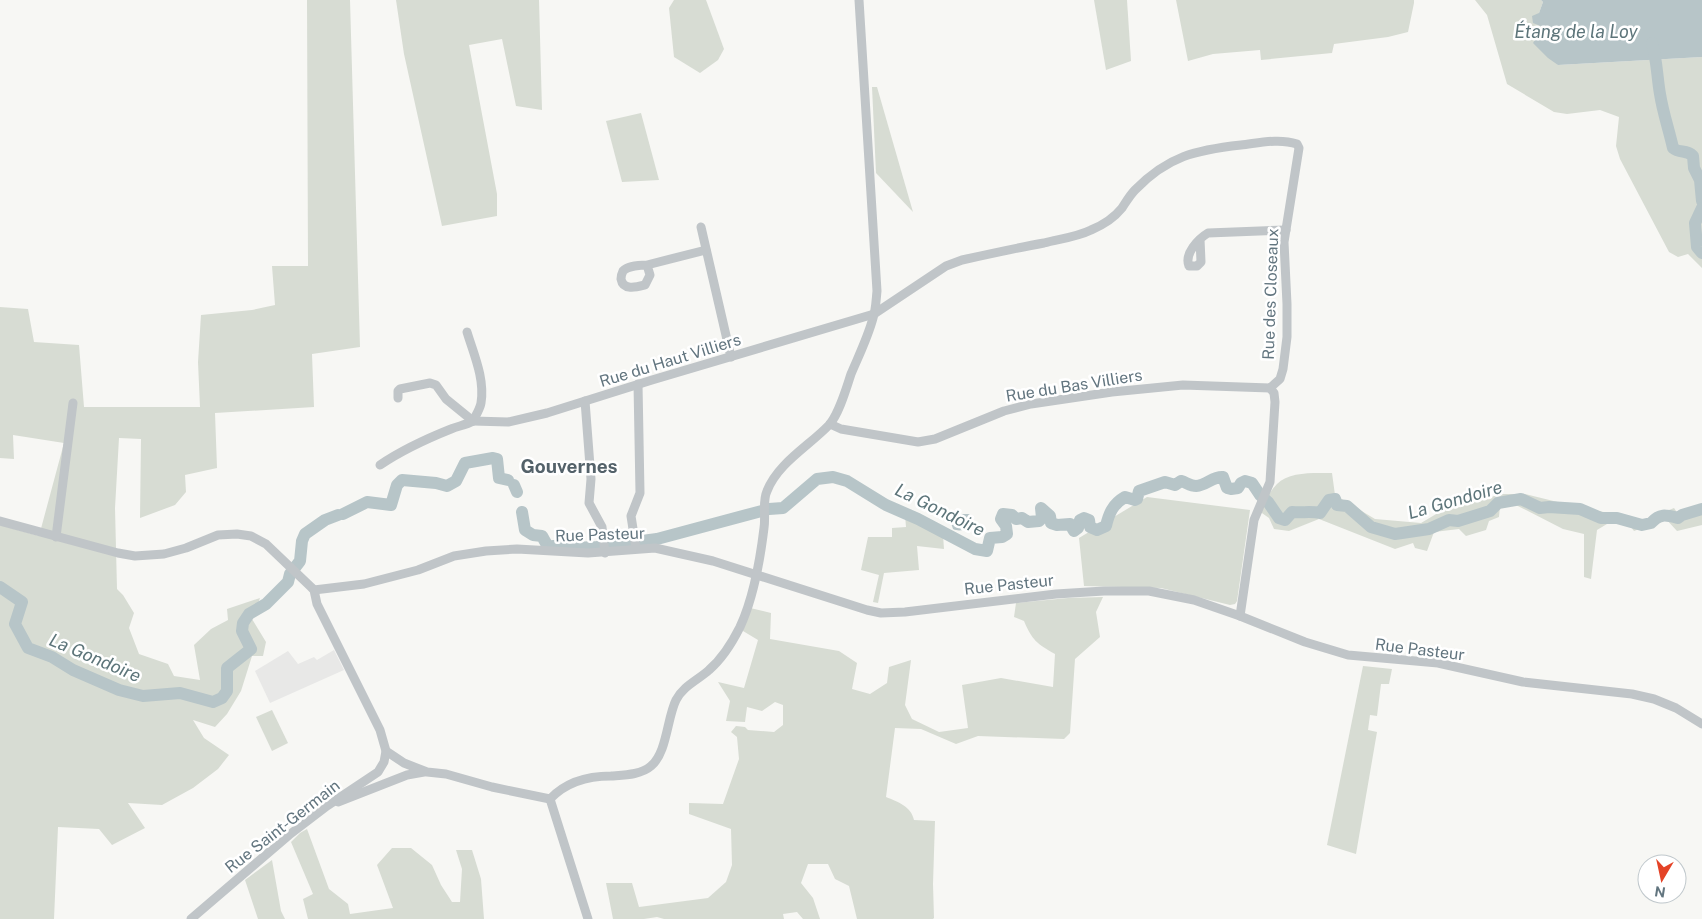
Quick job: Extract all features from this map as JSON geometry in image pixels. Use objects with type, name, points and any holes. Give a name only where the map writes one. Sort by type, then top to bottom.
[{"type":"street","points":[[550,799],[565,786],[580,780],[624,776],[640,772],[651,767],[660,755],[673,706],[683,690],[709,670],[730,645],[750,602],[756,575],[766,491],[775,476],[790,460],[834,419],[874,314],[876,291],[859,0]]},
{"type":"street","name":"Rue du Haut Villiers","points":[[473,421],[508,422],[547,413],[874,314],[946,266],[962,260],[1070,237],[1090,231],[1106,223],[1149,177],[1168,163],[1184,155],[1209,149],[1274,141],[1290,141],[1297,144]]},
{"type":"street","name":"Rue des Closeaux","points":[[1270,388],[1280,378],[1287,338],[1284,242],[1299,154],[1297,144]]},
{"type":"street","points":[[701,227],[731,357]]},
{"type":"street","points":[[1200,239],[1212,232],[1286,230]]},
{"type":"street","points":[[648,265],[706,250]]},
{"type":"street","points":[[380,466],[400,452],[473,421],[481,404],[482,387],[468,332]]},
{"type":"street","points":[[398,398],[398,391],[400,389],[430,383],[436,385],[446,399],[473,421]]},
{"type":"street","points":[[635,543],[631,516],[640,493],[638,384]]},
{"type":"street","name":"Rue du Bas Villiers","points":[[830,424],[841,429],[918,442],[935,439],[1004,411],[1031,404],[1112,392],[1183,385],[1270,388]]},
{"type":"street","points":[[1240,616],[1254,520],[1270,482],[1273,456],[1274,393],[1270,388]]},
{"type":"street","points":[[585,401],[591,479],[589,503],[602,528],[604,548]]},
{"type":"street","points":[[56,536],[73,403]]},
{"type":"street","points":[[0,521],[118,553],[150,556],[176,552],[218,535],[244,535],[259,539],[314,590],[317,604],[380,730],[386,751],[404,762],[427,772]]},
{"type":"street","name":"Rue Pasteur","points":[[314,590],[364,584],[418,570],[454,556],[486,551],[517,549],[574,553],[635,543],[662,548],[881,613],[905,612],[1056,594],[1128,590],[1150,591],[1194,600],[1341,654],[1438,663],[1523,682],[1632,694],[1654,699],[1676,708],[1702,724]]},
{"type":"street","name":"Rue Saint-Germain","points":[[191,919],[289,835],[378,772],[384,762],[386,751]]},
{"type":"street","points":[[333,803],[352,798],[407,775],[427,772],[446,774],[492,788],[550,799]]},
{"type":"street","points":[[550,799],[588,919]]},
{"type":"shaded area","points":[[307,0],[350,0],[360,347],[312,354],[314,407],[215,413],[217,468],[185,475],[186,492],[175,505],[140,518],[141,439],[119,438],[115,508],[117,589],[134,613],[129,628],[139,654],[168,664],[174,676],[200,680],[194,645],[211,629],[228,620],[227,609],[260,598],[252,619],[266,642],[263,656],[252,656],[241,691],[227,714],[215,727],[193,720],[204,738],[229,755],[218,769],[193,788],[162,805],[128,803],[145,828],[112,845],[99,829],[58,827],[54,919],[0,919],[0,525],[39,536],[64,443],[13,435],[14,459],[0,458],[0,307],[28,309],[34,342],[79,345],[84,407],[200,407],[198,362],[201,315],[252,310],[275,305],[272,266],[308,266]]},
{"type":"shaded area","points":[[396,0],[539,0],[542,110],[516,106],[502,39],[469,45],[497,194],[497,216],[442,226],[404,54]]},
{"type":"shaded area","points":[[674,0],[706,0],[724,49],[718,60],[700,73],[674,57],[669,8]]},
{"type":"shaded area","points":[[1094,0],[1127,0],[1131,61],[1106,70]]},
{"type":"shaded area","points":[[1176,0],[1414,0],[1414,3],[1408,32],[1388,37],[1334,44],[1332,53],[1261,60],[1260,50],[1213,54],[1188,61]]},
{"type":"shaded area","points":[[1475,0],[1541,0],[1543,2],[1539,13],[1544,27],[1539,36],[1558,65],[1702,57],[1702,268],[1688,254],[1678,257],[1669,252],[1620,159],[1616,146],[1619,117],[1600,110],[1567,114],[1554,112],[1507,84],[1487,15]]},
{"type":"shaded area","points":[[872,87],[877,87],[913,212],[876,173]]},
{"type":"shaded area","points":[[641,113],[659,180],[622,182],[606,121]]},
{"type":"shaded area","points":[[1332,473],[1335,495],[1375,519],[1421,523],[1448,507],[1503,494],[1525,494],[1645,520],[1674,508],[1678,514],[1702,510],[1702,525],[1677,531],[1665,518],[1658,518],[1652,524],[1634,531],[1631,527],[1612,521],[1597,530],[1591,579],[1584,577],[1584,534],[1563,529],[1514,504],[1500,506],[1499,517],[1489,521],[1486,530],[1466,536],[1459,529],[1434,532],[1427,551],[1415,548],[1413,543],[1395,549],[1319,519],[1289,531],[1274,529],[1269,518],[1259,511],[1272,490],[1282,480],[1295,475]]},
{"type":"shaded area","points":[[1147,497],[1250,510],[1237,601],[1235,604],[1230,605],[1161,588],[1084,586],[1079,538]]},
{"type":"shaded area","points":[[905,515],[943,535],[944,549],[917,546],[919,570],[884,573],[878,603],[873,602],[879,575],[861,570],[868,537],[892,537],[892,528],[906,527]]},
{"type":"shaded area","points":[[1103,597],[1096,612],[1100,637],[1075,659],[1070,733],[1064,739],[978,736],[956,744],[921,729],[895,728],[886,797],[907,808],[914,820],[935,821],[933,919],[857,919],[849,886],[835,879],[828,864],[808,864],[801,883],[813,898],[820,919],[803,919],[797,912],[783,914],[784,919],[664,919],[657,917],[613,919],[606,883],[632,883],[639,907],[708,898],[726,882],[732,865],[731,829],[689,814],[689,803],[723,804],[739,759],[737,737],[731,732],[736,726],[745,727],[748,730],[774,732],[783,725],[783,705],[775,702],[762,711],[747,707],[745,722],[726,721],[730,701],[718,682],[744,688],[758,640],[738,628],[746,607],[771,613],[770,639],[839,651],[857,663],[852,689],[870,694],[887,683],[889,667],[911,660],[905,705],[912,719],[939,732],[968,728],[962,685],[1001,678],[1053,687],[1055,654],[1036,641],[1024,621],[1014,617],[1016,603]]},
{"type":"shaded area","points":[[334,650],[344,670],[270,703],[255,671],[288,651],[298,664],[314,657],[317,660]]},
{"type":"shaded area","points":[[1363,666],[1392,669],[1389,684],[1381,684],[1377,716],[1370,715],[1368,730],[1377,732],[1356,854],[1327,845]]},
{"type":"shaded area","points":[[272,710],[288,743],[272,751],[256,717]]},
{"type":"shaded area","points":[[307,829],[329,889],[348,904],[350,914],[393,908],[377,865],[392,848],[411,848],[432,865],[441,885],[452,902],[460,902],[462,869],[456,850],[472,850],[481,879],[484,919],[308,919],[303,899],[313,894],[291,842]]},
{"type":"shaded area","points":[[272,860],[281,911],[285,919],[258,919],[245,880]]},
{"type":"water","name":"Étang de la Loy","points":[[1541,0],[1702,0],[1702,57],[1558,65],[1533,43],[1543,27],[1533,23],[1532,16],[1539,13],[1543,2]]},
{"type":"water","points":[[963,514],[970,514],[972,520],[969,525],[962,530],[953,529],[951,523],[955,518]]},
{"type":"waterway","points":[[1652,43],[1661,101],[1673,148],[1693,156],[1694,168],[1700,180],[1702,201]]},
{"type":"waterway","points":[[1702,208],[1695,223],[1697,247],[1702,253]]},
{"type":"waterway","name":"La Gondoire","points":[[343,514],[367,502],[391,505],[397,485],[402,480],[436,483],[447,486],[456,481],[465,463],[497,459],[499,478],[508,480]]},
{"type":"waterway","name":"La Gondoire","points":[[553,546],[569,548],[597,547],[657,539],[769,509],[783,508],[817,479],[833,477],[847,481],[886,505],[918,519],[975,549],[987,551],[990,538],[1002,537],[1007,534],[1006,526],[1001,519],[1003,514],[1012,515],[1016,519],[1022,518],[1028,522],[1039,521],[1042,518],[1041,508],[1050,516],[1051,523],[1057,525],[1070,524],[1074,531],[1078,528],[1080,520],[1084,518],[1089,520],[1090,527],[1097,530],[1106,526],[1112,509],[1125,497],[1135,500],[1139,491],[1165,482],[1175,485],[1181,481],[1196,486],[1219,477],[1223,477],[1227,488],[1231,489],[1238,488],[1245,481],[1252,483],[1279,518],[1285,520],[1292,512],[1320,513],[1329,500],[1335,499],[1337,505],[1347,506],[1371,527],[1395,534],[1429,529],[1449,520],[1458,521],[1490,511],[1498,503],[1521,499],[1540,508],[1580,509],[1601,518],[1617,518],[1642,525],[1651,523],[1660,516],[1678,518],[1702,509]]},
{"type":"waterway","name":"La Gondoire","points":[[514,485],[517,492]]},
{"type":"waterway","name":"La Gondoire","points":[[522,512],[525,530],[533,535],[542,536],[547,545]]},
{"type":"waterway","name":"La Gondoire","points":[[0,587],[22,602],[15,624],[28,648],[52,657],[73,670],[119,690],[143,696],[180,693],[213,702],[222,698],[227,691],[227,668],[251,649],[242,631],[243,623],[249,614],[266,604],[288,582],[290,574],[300,561],[302,541],[305,534],[325,520],[338,515]]},
{"type":"district","name":"Gouvernes","points":[[569,466]]}]
